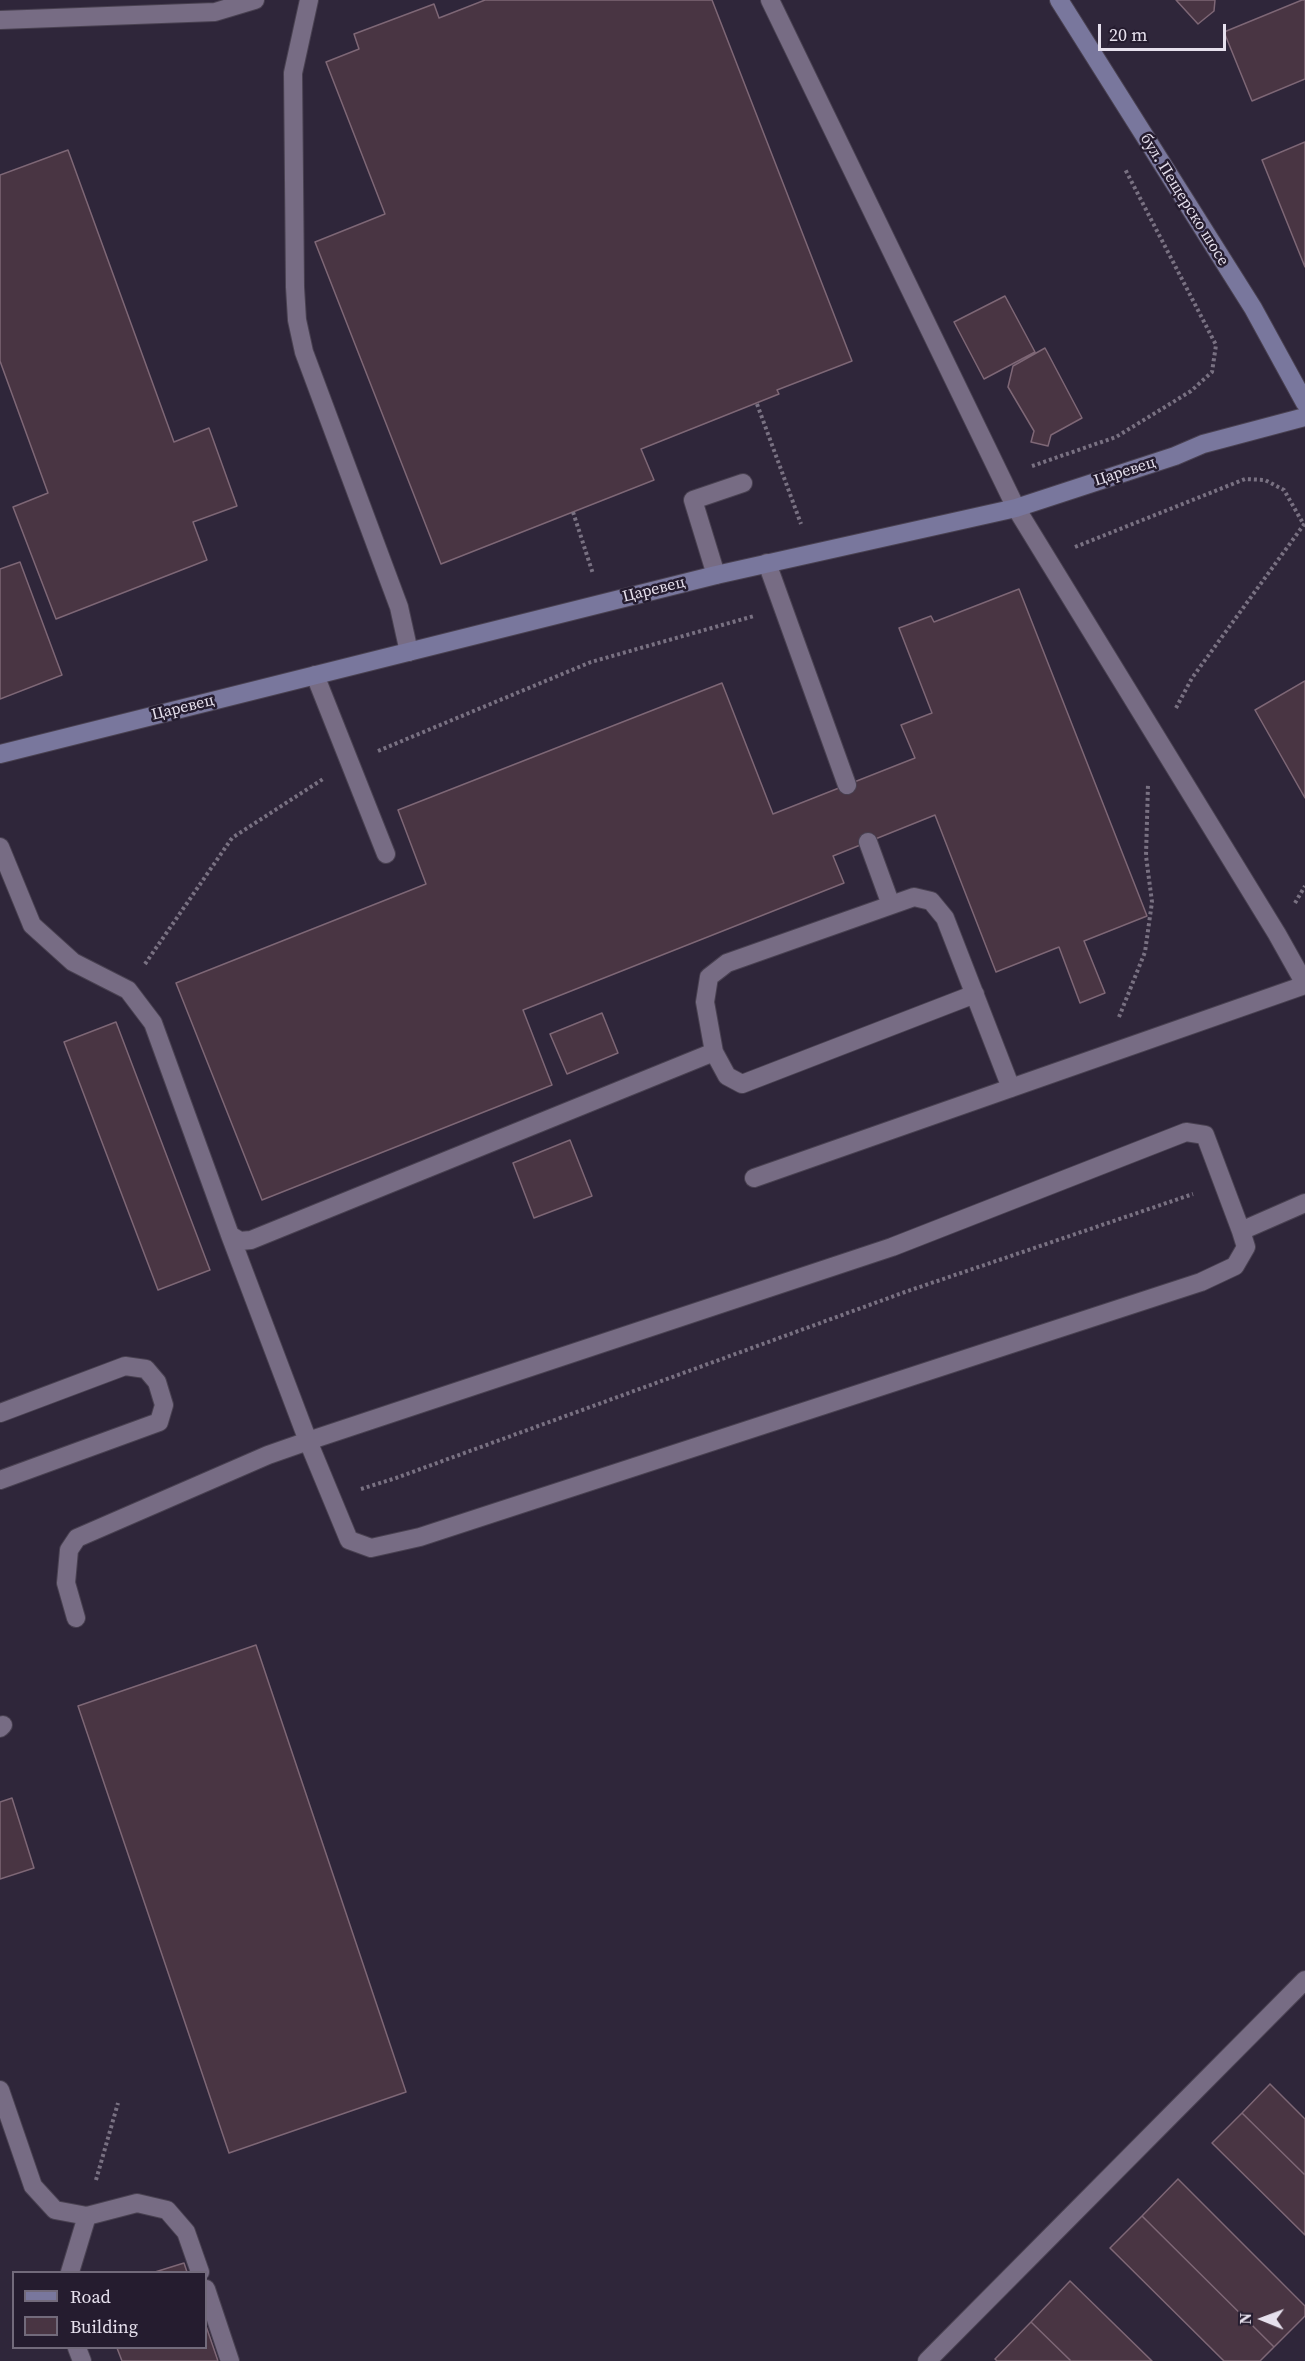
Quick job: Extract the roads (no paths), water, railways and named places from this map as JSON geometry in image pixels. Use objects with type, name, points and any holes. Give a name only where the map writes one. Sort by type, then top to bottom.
[{"type":"street","name":"бул. Пещерско шосе","points":[[1059,0],[1253,308],[1305,403]]},
{"type":"street","name":"Царевец","points":[[0,754],[716,575],[1016,508],[1175,456],[1203,444],[1305,417]]},
{"type":"lane","points":[[0,20],[215,12],[255,0]]},
{"type":"lane","points":[[309,0],[293,74],[297,320],[304,352],[399,607],[409,652]]},
{"type":"lane","points":[[754,1178],[1305,985],[1277,934],[1016,508],[770,0]]},
{"type":"lane","points":[[716,575],[693,500],[743,483]]},
{"type":"lane","points":[[767,563],[847,785]]},
{"type":"lane","points":[[315,675],[386,854]]},
{"type":"lane","points":[[868,842],[891,905]]},
{"type":"lane","points":[[0,847],[32,925],[73,962],[128,990],[153,1023],[308,1441],[349,1540],[371,1548],[420,1537],[1202,1282],[1235,1266],[1246,1247],[1205,1135],[1186,1132],[892,1247],[308,1441],[268,1455],[77,1538],[69,1550],[66,1582],[76,1618]]},
{"type":"lane","points":[[975,994],[742,1084],[727,1076],[714,1052],[705,1002],[709,977],[728,963],[914,897],[931,901],[945,918],[975,994],[1011,1088]]},
{"type":"lane","points":[[230,1235],[240,1241],[251,1240],[714,1052]]},
{"type":"lane","points":[[1241,1231],[1305,1203]]},
{"type":"lane","points":[[0,1413],[125,1366],[146,1370],[157,1382],[164,1405],[159,1422],[0,1480]]},
{"type":"lane","points":[[927,2361],[1305,1980]]},
{"type":"lane","points":[[0,2090],[33,2186],[55,2210],[87,2216],[137,2203],[167,2210],[186,2232],[200,2271]]},
{"type":"lane","points":[[70,2271],[87,2216]]},
{"type":"lane","points":[[207,2292],[230,2361]]}]
